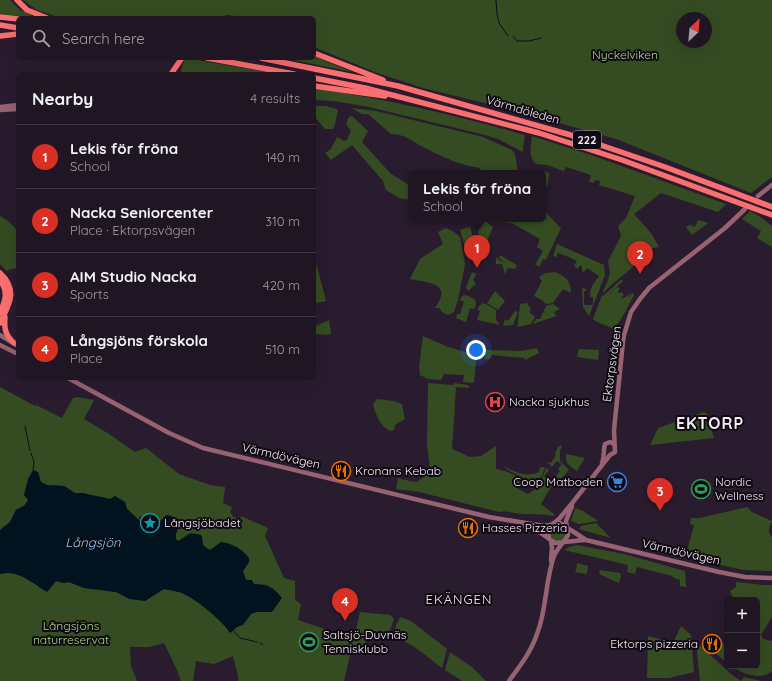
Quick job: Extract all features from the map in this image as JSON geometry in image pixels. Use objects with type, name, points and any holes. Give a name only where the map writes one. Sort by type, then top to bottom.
[{"type":"highway","points":[[16,0],[27,10],[42,16]]},
{"type":"highway","points":[[0,17],[16,20]]},
{"type":"highway","points":[[0,25],[16,28]]},
{"type":"highway","points":[[0,36],[16,34]]},
{"type":"highway","points":[[316,54],[398,86]]},
{"type":"highway","points":[[172,72],[181,60]]},
{"type":"highway","points":[[218,60],[283,72]]},
{"type":"highway","name":"Värmdöleden","points":[[271,60],[398,86],[574,136],[665,167],[772,207]]},
{"type":"highway","name":"Värmdöleden","points":[[316,78],[365,88],[539,133],[629,162],[772,216]]},
{"type":"highway","points":[[316,86],[409,100]]},
{"type":"highway","points":[[0,273],[7,280],[11,294],[9,306],[2,313],[0,322]]},
{"type":"highway","points":[[0,280],[6,294],[2,306],[5,330],[8,337],[16,345]]},
{"type":"main road","points":[[0,107],[16,105]]},
{"type":"main road","points":[[0,110],[16,109]]},
{"type":"main road","points":[[758,196],[772,185]]},
{"type":"main road","name":"Ektorpsvägen","points":[[614,444],[614,430],[624,335],[636,304],[649,288],[724,228],[745,209]]},
{"type":"main road","points":[[0,335],[16,345]]},
{"type":"main road","points":[[0,345],[16,353]]},
{"type":"main road","name":"Värmdövägen","points":[[72,380],[169,433],[203,448],[503,520],[535,529],[556,543],[586,540]]},
{"type":"main road","name":"Ektorpsvägen","points":[[607,443],[614,430]]},
{"type":"main road","points":[[509,681],[528,654],[538,633],[550,570],[552,548],[548,531],[552,524],[573,502],[600,468],[610,455],[615,452],[616,449],[614,444],[607,443],[603,448],[604,452],[600,468]]},
{"type":"main road","points":[[604,452],[610,455]]},
{"type":"main road","points":[[550,570],[557,550],[568,536],[566,528],[567,517],[573,502]]},
{"type":"main road","name":"Värmdövägen","points":[[503,520],[544,526],[560,523],[586,540],[719,572],[745,577],[772,578]]},
{"type":"green space","points":[[0,0],[10,0],[19,9],[32,16],[18,16],[0,14]]},
{"type":"green space","name":"Nyckelviken","points":[[23,0],[772,0],[772,177],[751,193],[616,139],[517,111],[423,88],[377,73],[316,48],[316,16],[55,16],[37,10]]},
{"type":"green space","points":[[316,57],[352,72],[293,60],[316,60]]},
{"type":"green space","points":[[184,60],[197,60],[267,72],[181,72]]},
{"type":"green space","points":[[316,88],[420,108],[525,135],[523,152],[498,139],[485,135],[369,107],[334,101],[316,100]]},
{"type":"green space","points":[[316,106],[325,106],[337,109],[338,111],[333,129],[325,129],[316,118]]},
{"type":"green space","points":[[351,108],[376,111],[483,137],[512,150],[515,154],[518,170],[480,170],[479,168],[450,160],[412,140],[396,134],[391,134],[368,114],[362,114]]},
{"type":"green space","points":[[351,116],[353,117],[368,131],[362,142],[391,174],[408,184],[408,200],[399,198],[386,190],[383,181],[352,145],[331,160],[325,153],[331,149],[337,137],[344,141],[347,140],[351,131],[346,124],[348,118]]},
{"type":"green space","points":[[532,136],[594,156],[726,204],[718,212],[661,193],[634,214],[651,233],[659,247],[648,249],[636,259],[638,263],[602,294],[610,273],[608,261],[621,236],[618,226],[626,218],[635,196],[599,185],[600,181],[596,180],[593,183],[589,182],[591,175],[566,167],[564,171],[547,165],[536,164],[531,155]]},
{"type":"green space","points":[[546,172],[549,173],[548,184],[546,187]]},
{"type":"green space","points":[[750,211],[772,226],[772,247],[757,238],[761,231],[742,219]]},
{"type":"green space","points":[[546,213],[561,228],[546,260],[543,259],[540,266],[535,265],[543,251],[537,247],[540,239],[512,223],[499,222],[546,222]]},
{"type":"green space","points":[[0,216],[16,229],[16,268],[7,271],[0,264]]},
{"type":"green space","points":[[698,220],[708,223],[692,235],[686,227],[690,225],[695,227]]},
{"type":"green space","points":[[484,222],[493,227],[487,241],[480,239],[478,232]]},
{"type":"green space","points":[[470,227],[476,247],[466,250],[460,230]]},
{"type":"green space","points":[[446,228],[460,237],[465,264],[458,300],[454,312],[448,315],[442,312],[439,308],[435,308],[441,296],[441,291],[439,288],[430,283],[410,279],[420,259],[443,244],[438,232]]},
{"type":"green space","points":[[557,244],[604,265],[605,275],[589,316],[583,307],[582,288],[586,289],[586,291],[584,291],[584,305],[593,305],[593,297],[590,297],[591,290],[599,276],[587,268],[584,272],[582,271],[582,267],[580,265],[578,269],[574,266],[577,261],[571,258],[558,253],[556,257],[553,256]]},
{"type":"green space","points":[[500,255],[517,265],[515,269],[508,268],[505,274],[502,264],[496,264],[496,257],[505,263],[499,258]]},
{"type":"green space","points":[[316,264],[318,270],[326,301],[316,303]]},
{"type":"green space","points":[[472,272],[476,274],[473,280],[476,284],[469,291],[466,288]]},
{"type":"green space","points":[[555,272],[562,275],[569,282],[571,293],[563,289],[553,303],[546,304],[534,296],[542,281],[539,277],[546,273]]},
{"type":"green space","points":[[622,279],[623,281],[615,288],[618,287],[620,289],[618,291],[619,293],[622,292],[624,295],[620,299],[626,297],[630,293],[629,299],[632,292],[634,296],[619,323],[612,328],[593,319],[602,295],[603,296]]},
{"type":"green space","points":[[495,291],[505,301],[498,310],[487,303]]},
{"type":"green space","points":[[463,295],[469,296],[476,301],[474,309],[470,308],[466,322],[456,318],[457,314],[460,314],[464,302],[460,300]]},
{"type":"green space","points":[[483,303],[496,310],[496,320],[500,325],[477,320],[480,311],[477,310]]},
{"type":"green space","points":[[527,303],[531,309],[529,312],[535,317],[531,324],[518,327],[520,304]]},
{"type":"green space","points":[[553,304],[560,309],[554,312],[556,316],[533,324],[536,319],[540,319],[546,306]]},
{"type":"green space","points":[[515,311],[518,312],[513,325],[503,326],[505,319],[508,321]]},
{"type":"green space","points":[[329,320],[331,333],[329,335],[316,334],[316,326]]},
{"type":"green space","points":[[423,336],[448,347],[469,353],[473,338],[478,339],[474,383],[463,382],[464,375],[444,374],[441,380],[428,379],[420,375],[419,368]]},
{"type":"green space","points":[[537,348],[539,353],[525,360],[525,358],[492,355],[490,359],[485,359],[485,355],[481,354],[485,349],[521,351]]},
{"type":"green space","points":[[579,349],[599,350],[598,360],[577,357]]},
{"type":"green space","points":[[428,383],[453,385],[454,383],[468,385],[469,388],[456,387],[452,449],[470,457],[481,456],[496,446],[496,469],[512,474],[523,480],[526,483],[517,488],[527,494],[537,487],[546,468],[549,470],[544,476],[551,482],[560,471],[558,469],[562,464],[557,461],[552,467],[548,463],[551,463],[556,455],[555,453],[558,447],[562,445],[560,451],[560,461],[569,470],[561,479],[555,480],[541,504],[555,515],[521,514],[505,511],[499,512],[419,492],[396,489],[398,478],[413,482],[417,481],[423,478],[430,469],[427,445]]},
{"type":"green space","name":"Långsjöns naturreservat","points":[[0,387],[35,406],[36,405],[62,418],[73,398],[77,397],[94,400],[84,419],[135,452],[146,448],[179,474],[210,485],[225,487],[223,503],[232,507],[230,512],[234,518],[243,517],[268,528],[265,536],[284,578],[295,581],[295,600],[301,604],[298,620],[354,638],[360,612],[390,615],[394,619],[387,638],[369,634],[364,646],[353,646],[344,681],[238,681],[233,656],[214,664],[196,661],[193,681],[181,681],[164,643],[149,647],[130,647],[131,666],[137,681],[0,681],[0,574],[13,573],[19,575],[47,592],[56,581],[64,583],[69,582],[84,588],[116,592],[130,599],[145,600],[164,589],[182,593],[215,616],[230,632],[243,624],[251,614],[256,612],[272,612],[268,585],[254,584],[246,580],[243,571],[249,562],[243,552],[238,548],[227,543],[210,551],[203,545],[201,535],[191,533],[178,541],[176,539],[176,534],[179,525],[154,528],[148,531],[127,509],[110,499],[75,493],[64,486],[47,485],[40,482],[39,476],[28,479],[28,500],[26,504],[16,510],[10,522],[0,530]]},
{"type":"green space","points":[[377,399],[394,401],[402,404],[405,419],[395,425],[394,430],[391,431],[381,424],[373,404]]},
{"type":"green space","points":[[704,412],[707,414],[714,438],[650,445],[658,428]]},
{"type":"green space","points":[[566,454],[585,458],[577,471],[567,462]]},
{"type":"green space","points":[[503,466],[525,474],[534,474],[539,472],[540,467],[545,467],[542,476],[531,489],[526,481]]},
{"type":"green space","points":[[747,507],[752,512],[772,521],[769,531],[772,537],[772,571],[743,570],[673,554],[675,549],[687,551],[694,525],[690,524],[691,518],[700,518]]},
{"type":"green space","points":[[576,508],[598,521],[579,524],[571,521]]},
{"type":"green space","points":[[596,523],[611,538],[579,529],[581,526]]},
{"type":"green space","points":[[558,526],[564,528],[566,534],[564,540],[558,542],[552,540],[550,534],[552,528]]},
{"type":"green space","points":[[577,545],[624,554],[685,571],[686,587],[680,586],[680,580],[672,576],[637,567],[635,574],[627,572],[628,565],[564,550]]},
{"type":"green space","points":[[578,563],[588,566],[587,574],[574,572],[576,571],[576,565]]},
{"type":"green space","points":[[600,570],[620,573],[621,576],[619,583],[599,574]]},
{"type":"green space","points":[[736,582],[772,585],[772,617],[761,635],[763,639],[772,641],[772,671],[763,676],[746,674],[736,669],[760,669],[760,597],[733,597],[730,591],[736,587]]},
{"type":"green space","points":[[400,617],[411,621],[447,649],[442,668],[412,645],[391,637]]},
{"type":"green space","points":[[681,626],[691,635],[694,672],[669,678],[647,678],[648,636],[670,642],[674,641]]},
{"type":"green space","points":[[696,642],[724,669],[741,681],[700,681]]},
{"type":"green space","points":[[723,643],[724,660],[713,651]]},
{"type":"green space","points":[[450,652],[473,668],[486,681],[462,681],[445,670]]},
{"type":"green space","points":[[744,677],[761,681],[741,681]]},
{"type":"sand","name":"Långsjöbadet","points":[[151,514],[160,521],[154,528],[148,531],[139,520],[139,516]]},
{"type":"water","name":"Långsjön","points":[[33,470],[38,472],[41,482],[47,485],[64,486],[75,493],[110,499],[115,496],[125,502],[127,509],[144,525],[148,531],[154,528],[166,515],[168,515],[180,521],[176,534],[176,539],[178,541],[188,534],[192,534],[201,535],[203,544],[210,550],[221,542],[236,547],[249,558],[249,562],[243,571],[246,580],[252,580],[254,584],[270,587],[282,598],[272,612],[256,612],[251,614],[243,625],[237,627],[230,633],[215,616],[182,593],[164,589],[145,601],[130,599],[116,592],[84,588],[69,582],[64,583],[56,581],[47,592],[19,575],[13,573],[0,574],[0,530],[10,522],[16,510],[24,506],[28,500],[24,495],[28,479]]},
{"type":"waterway","points":[[496,0],[499,23],[508,36]]},
{"type":"waterway","points":[[513,36],[517,41],[529,41],[541,38]]},
{"type":"waterway","points":[[25,426],[30,451]]},
{"type":"waterway","points":[[31,453],[34,462],[33,470]]},
{"type":"waterway","points":[[233,630],[240,638],[257,642]]},
{"type":"place","name":"Lekis för fröna","points":[[477,268]]},
{"type":"place","name":"Nacka Seniorcenter","points":[[640,274]]},
{"type":"place","name":"Nacka sjukhus","points":[[495,402]]},
{"type":"place","name":"Kronans Kebab","points":[[341,471]]},
{"type":"place","name":"Coop Matboden","points":[[617,482]]},
{"type":"place","name":"Nordic Wellness","points":[[701,489]]},
{"type":"place","name":"AIM Studio Nacka","points":[[660,511]]},
{"type":"place","name":"Långsjöbadet","points":[[150,523]]},
{"type":"place","name":"Hasses Pizzeria","points":[[468,528]]},
{"type":"place","name":"Långsjöns förskola","points":[[345,621]]},
{"type":"place","name":"Saltsjö-Duvnäs Tennisklubb","points":[[309,642]]},
{"type":"place","name":"Ektorps pizzeria","points":[[712,644]]},
{"type":"district","name":"EKTORP","points":[[710,423]]},
{"type":"district","name":"EKÄNGEN","points":[[459,599]]}]
